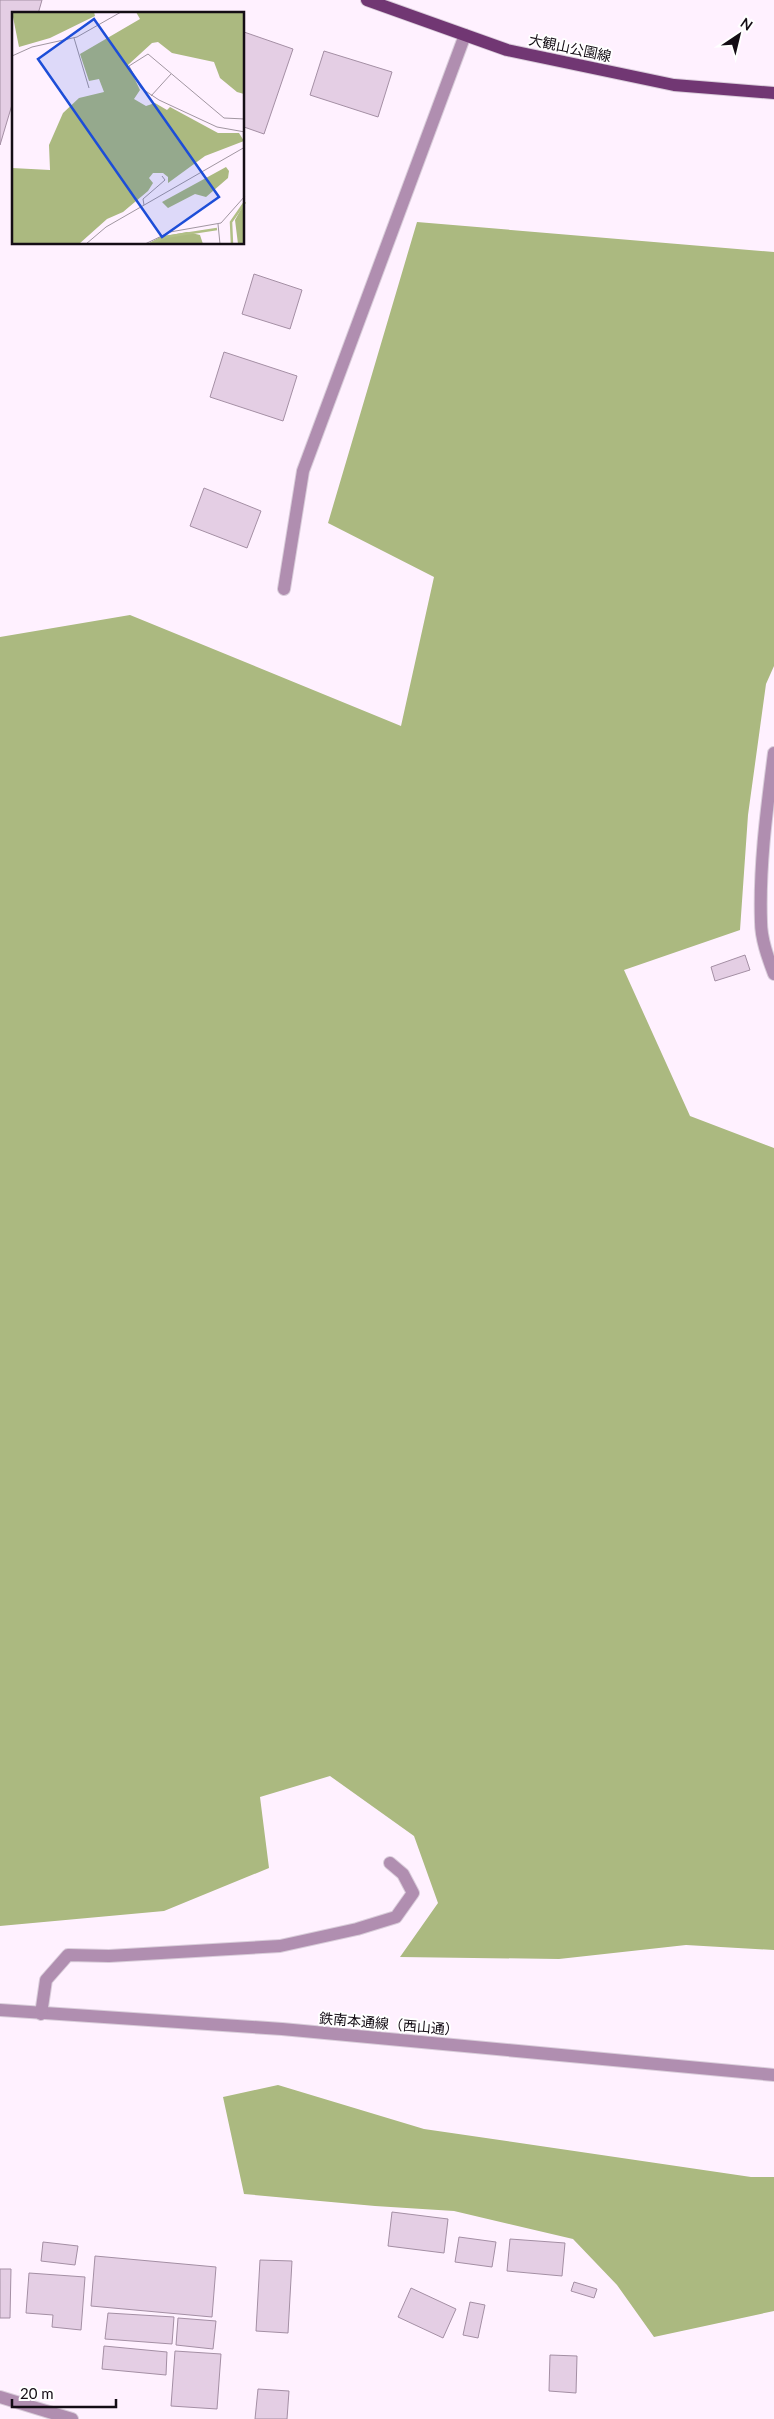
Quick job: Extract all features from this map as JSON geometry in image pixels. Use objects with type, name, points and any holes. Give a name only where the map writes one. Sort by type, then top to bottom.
[{"type":"main road","name":"大観山公園線","points":[[367,0],[507,50],[674,85],[774,93]]},
{"type":"street","points":[[284,589],[303,471],[465,35]]},
{"type":"street","points":[[774,752],[766,820],[761,923],[768,959],[774,974]]},
{"type":"street","points":[[41,2014],[46,1980],[68,1955],[109,1956],[280,1946],[357,1929],[396,1917],[413,1893],[403,1874],[390,1863]]},
{"type":"street","name":"鉄南本通線（西山通）","points":[[0,2010],[282,2029],[774,2075]]},
{"type":"street","points":[[0,2397],[72,2419]]},
{"type":"green space","points":[[417,222],[774,252],[774,666],[766,684],[748,815],[740,930],[624,970],[690,1116],[774,1148],[774,1950],[686,1945],[559,1959],[400,1957],[438,1903],[414,1836],[330,1776],[260,1797],[269,1868],[164,1911],[0,1926],[0,637],[130,615],[401,726],[434,577],[328,523]]},
{"type":"green space","points":[[278,2085],[424,2129],[751,2177],[774,2177],[774,2311],[654,2337],[617,2285],[573,2239],[454,2211],[244,2194],[223,2097]]},
{"type":"building","points":[[0,0],[42,0],[39,12],[12,12],[12,105],[0,145]]},
{"type":"building","points":[[245,32],[293,49],[264,134],[245,127]]},
{"type":"building","points":[[324,51],[392,72],[378,117],[310,95]]},
{"type":"building","points":[[254,274],[302,290],[290,329],[242,314]]},
{"type":"building","points":[[224,352],[297,376],[283,421],[210,397]]},
{"type":"building","points":[[204,488],[261,511],[247,548],[190,526]]},
{"type":"building","points":[[745,955],[750,970],[715,981],[711,967]]},
{"type":"building","points":[[392,2212],[448,2219],[444,2253],[388,2246]]},
{"type":"building","points":[[459,2237],[496,2242],[492,2267],[455,2262]]},
{"type":"building","points":[[510,2239],[565,2243],[562,2276],[507,2271]]},
{"type":"building","points":[[43,2242],[78,2246],[75,2265],[41,2261]]},
{"type":"building","points":[[95,2256],[216,2267],[212,2317],[91,2306]]},
{"type":"building","points":[[260,2260],[292,2261],[288,2333],[256,2331]]},
{"type":"building","points":[[0,2269],[11,2269],[10,2318],[0,2318]]},
{"type":"building","points":[[29,2273],[85,2277],[81,2330],[52,2327],[53,2315],[26,2313]]},
{"type":"building","points":[[574,2282],[597,2289],[594,2298],[571,2291]]},
{"type":"building","points":[[411,2288],[456,2309],[443,2338],[398,2317]]},
{"type":"building","points":[[470,2302],[485,2305],[478,2338],[463,2335]]},
{"type":"building","points":[[108,2313],[174,2317],[172,2344],[105,2339]]},
{"type":"building","points":[[178,2318],[216,2321],[213,2349],[176,2345]]},
{"type":"building","points":[[104,2346],[167,2352],[166,2375],[102,2369]]},
{"type":"building","points":[[175,2351],[221,2354],[217,2409],[171,2406]]},
{"type":"building","points":[[550,2355],[577,2356],[576,2393],[549,2391]]},
{"type":"building","points":[[258,2389],[289,2391],[287,2419],[255,2419]]}]
